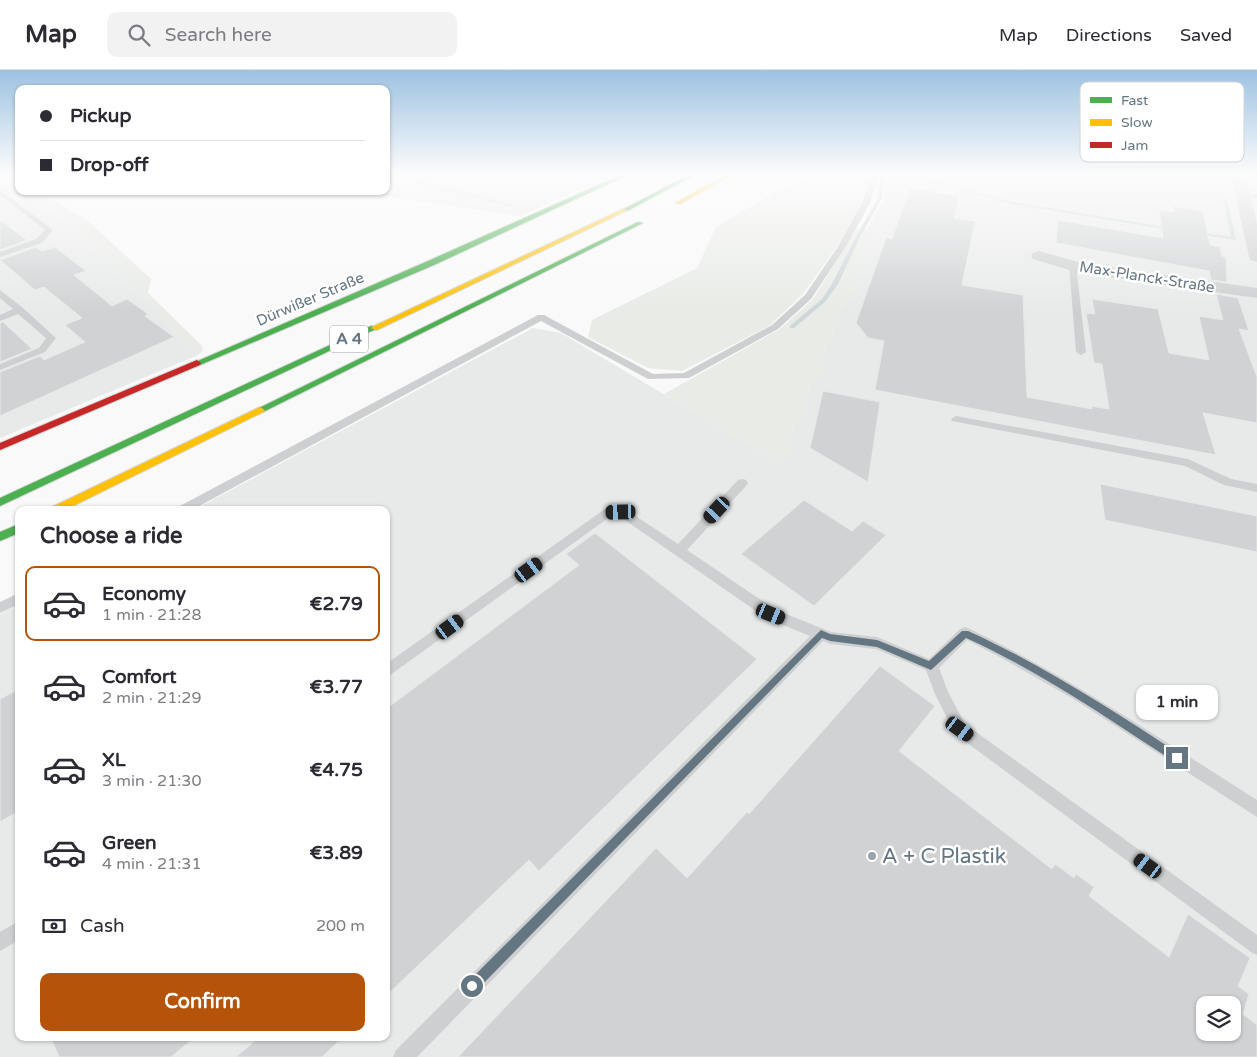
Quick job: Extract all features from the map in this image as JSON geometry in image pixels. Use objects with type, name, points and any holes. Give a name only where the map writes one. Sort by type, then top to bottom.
[{"type":"main road","name":"Dürwißer Straße","points":[[0,448],[431,263],[528,219]]},
{"type":"main road","name":"A 4","points":[[0,502],[607,219]]},
{"type":"main road","name":"A 4","points":[[64,506],[648,219]]},
{"type":"main road","points":[[0,537],[15,530]]},
{"type":"street","points":[[1253,219],[1257,257]]},
{"type":"street","name":"Max-Planck-Straße","points":[[1039,256],[1072,266],[1257,294]]},
{"type":"lane","points":[[0,255],[39,241],[50,230],[36,219]]},
{"type":"lane","points":[[189,506],[541,317],[651,377],[686,376],[775,327],[808,297],[841,248],[857,219]]},
{"type":"lane","points":[[1072,266],[1081,352]]},
{"type":"lane","points":[[0,293],[52,338],[42,350],[0,367]]},
{"type":"lane","points":[[0,318],[20,310]]},
{"type":"lane","points":[[956,419],[1188,463],[1228,482],[1257,488]]},
{"type":"lane","points":[[679,551],[742,483]]},
{"type":"lane","points":[[390,669],[609,512],[621,512],[771,614],[830,638],[877,643],[931,666],[942,694],[960,729],[1257,946]]},
{"type":"lane","points":[[0,608],[15,600]]},
{"type":"lane","points":[[931,666],[965,633],[1008,653],[1095,704],[1257,809]]},
{"type":"lane","points":[[403,1057],[821,634]]},
{"type":"lane","points":[[0,942],[15,933]]},
{"type":"shaded area","points":[[0,219],[64,219],[71,223],[198,355],[0,438]]},
{"type":"shaded area","points":[[64,219],[86,219],[151,279],[148,293],[202,346],[203,350],[198,355],[71,223]]},
{"type":"shaded area","points":[[730,219],[853,219],[836,248],[802,295],[769,326],[682,371],[648,368],[588,337],[592,320],[697,268],[716,227]]},
{"type":"shaded area","points":[[872,219],[1257,219],[1257,1057],[0,1057],[0,614],[15,606],[15,1041],[390,1041],[390,506],[201,506],[533,328],[561,333],[781,464],[875,232],[866,230]]},
{"type":"shaded area","points":[[857,228],[876,232],[781,465],[664,394],[780,329],[813,299]]},
{"type":"building","points":[[899,219],[961,219],[975,221],[962,285],[1023,295],[1027,397],[1092,409],[1091,406],[1109,409],[1102,364],[1094,363],[1086,313],[1095,314],[1092,299],[1158,309],[1169,353],[1209,360],[1199,316],[1223,320],[1216,294],[1238,298],[1249,331],[1239,329],[1257,377],[1257,423],[1203,413],[1216,455],[875,390],[884,341],[868,338],[856,323],[886,238],[892,239]]},
{"type":"building","points":[[1160,219],[1205,219],[1210,245],[1220,247],[1222,256],[1226,257],[1227,282],[1211,280],[1209,271],[1056,243],[1058,220],[1163,238]]},
{"type":"building","points":[[0,220],[27,240],[0,250]]},
{"type":"building","points":[[36,247],[42,251],[55,247],[86,271],[74,275],[112,306],[127,299],[148,314],[145,316],[174,337],[0,416],[0,372],[40,356],[44,360],[85,342],[65,325],[82,318],[44,287],[35,290],[0,260]]},
{"type":"building","points":[[3,322],[32,349],[0,362],[0,323]]},
{"type":"building","points":[[823,391],[880,402],[868,482],[810,448]]},
{"type":"building","points":[[1100,484],[1257,516],[1257,552],[1105,520]]},
{"type":"building","points":[[804,500],[852,531],[863,521],[886,535],[814,606],[741,554]]},
{"type":"building","points":[[595,533],[757,659],[539,871],[529,860],[390,992],[390,706],[579,565],[566,554]]},
{"type":"building","name":"A + C Plastik","points":[[880,666],[935,706],[899,751],[1052,869],[1055,864],[1074,878],[1076,874],[1094,887],[1089,896],[1169,957],[1188,914],[1250,958],[1238,986],[1249,994],[1243,1014],[1257,1025],[1257,1057],[458,1057],[656,848],[687,878],[747,812],[749,814]]},
{"type":"building","points":[[15,691],[15,813],[0,822],[0,699]]},
{"type":"building","points":[[52,1041],[190,1041],[171,1057],[59,1057]]},
{"type":"building","points":[[255,1041],[339,1041],[322,1057],[236,1057]]},
{"type":"waterway","points":[[792,327],[824,300],[835,284],[868,219]]},
{"type":"waterway","points":[[1110,219],[1170,229]]},
{"type":"waterway","points":[[1198,233],[1234,239],[1229,219]]},
{"type":"traffic: fast","points":[[197,363],[431,263],[528,219]]},
{"type":"traffic: fast","points":[[260,410],[640,223]]},
{"type":"traffic: fast","points":[[0,502],[374,328]]},
{"type":"traffic: fast","points":[[0,537],[15,530]]},
{"type":"traffic: slow","points":[[374,328],[606,219]]},
{"type":"traffic: slow","points":[[64,506],[260,410]]},
{"type":"traffic: jam","points":[[0,447],[197,363]]},
{"type":"place","name":"A + C Plastik","points":[[872,856]]},
{"type":"route","points":[[472,986],[821,634],[830,638],[877,643],[931,666],[965,633],[1008,653],[1103,709],[1177,758]]}]
